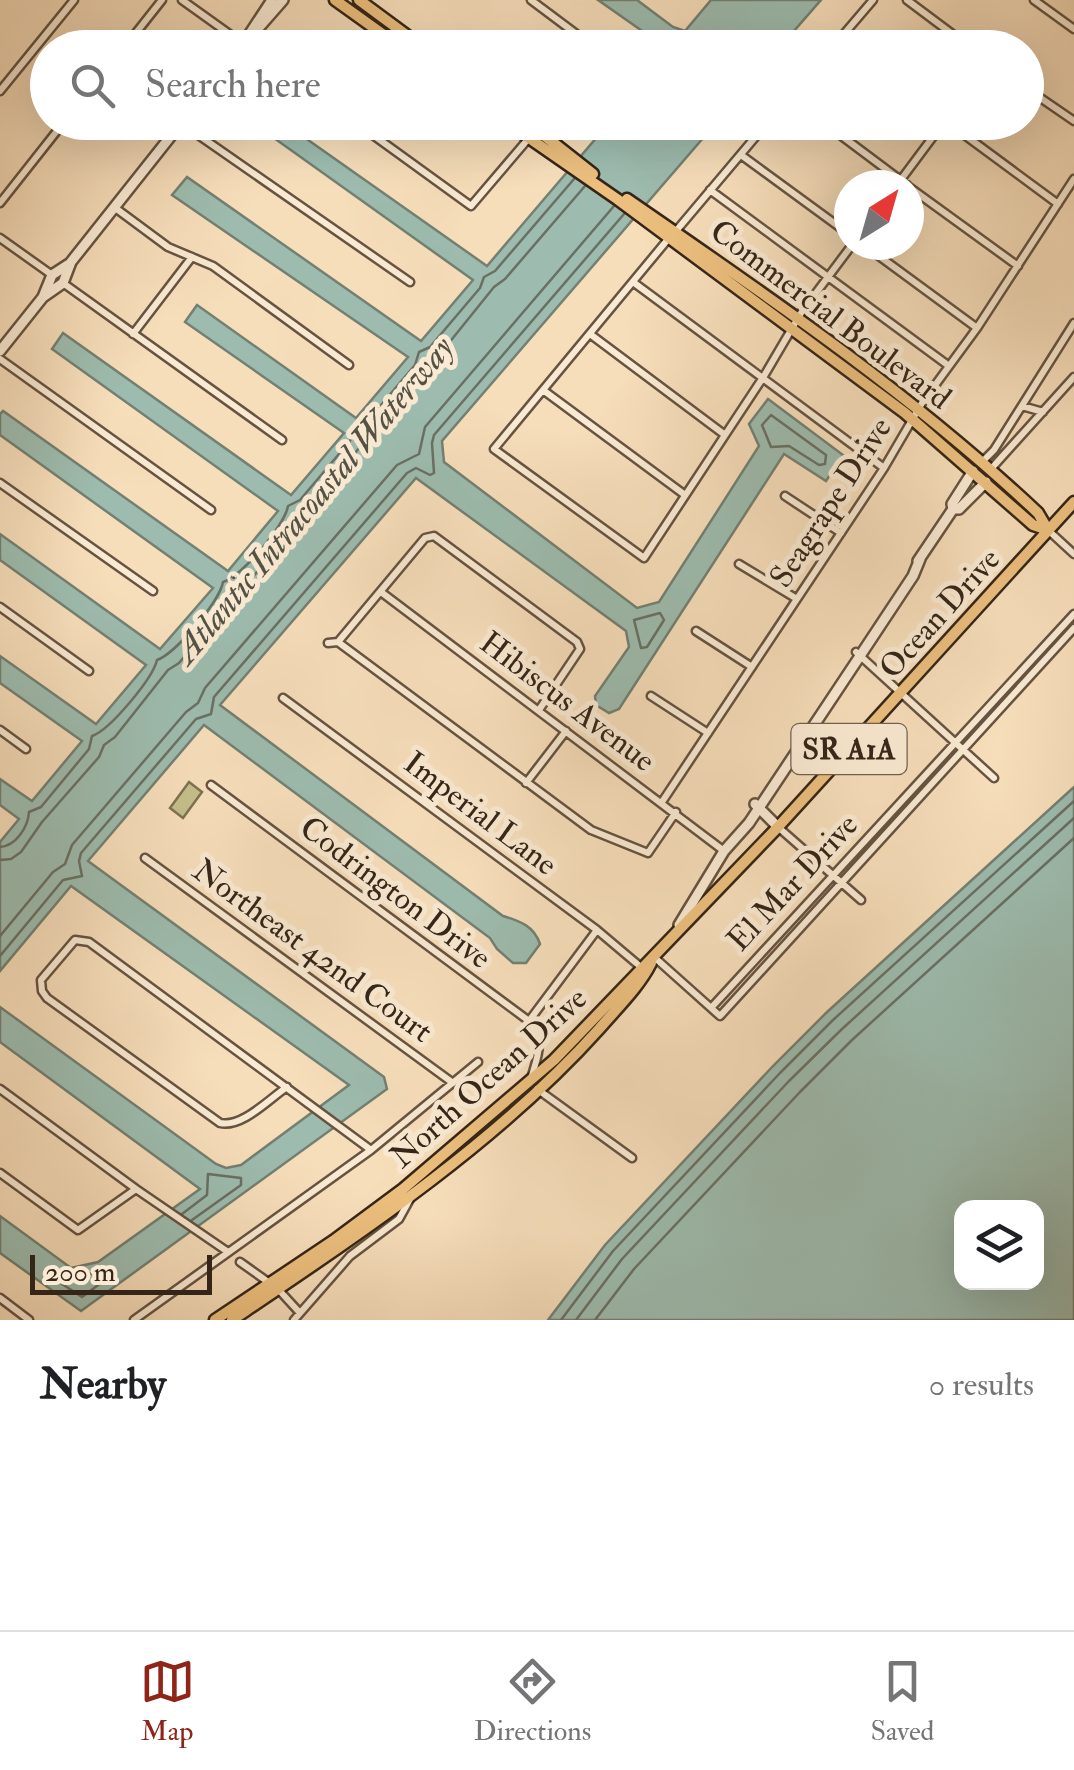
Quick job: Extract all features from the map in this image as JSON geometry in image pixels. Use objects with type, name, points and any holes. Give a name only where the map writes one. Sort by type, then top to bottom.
[{"type":"main road","points":[[335,0],[378,30]]},
{"type":"main road","points":[[359,0],[399,30]]},
{"type":"main road","name":"Commercial Boulevard","points":[[547,140],[567,159],[677,235],[987,465],[1038,514],[1048,530]]},
{"type":"main road","name":"Commercial Boulevard","points":[[916,415],[1033,525],[1048,530]]},
{"type":"main road","points":[[974,471],[987,465]]},
{"type":"main road","name":"Ocean Drive","points":[[675,932],[1074,502]]},
{"type":"main road","name":"North Ocean Drive","points":[[356,1231],[578,1052],[675,932]]},
{"type":"main road","name":"North Ocean Drive","points":[[356,1231],[413,1194],[534,1085],[644,969]]},
{"type":"main road","name":"SR A1A","points":[[215,1320],[273,1287],[356,1231]]},
{"type":"main road","name":"SR A1A","points":[[232,1320],[273,1287]]},
{"type":"street","points":[[49,30],[74,0]]},
{"type":"street","points":[[138,30],[162,0]]},
{"type":"street","points":[[182,0],[223,30]]},
{"type":"street","points":[[250,30],[272,0]]},
{"type":"street","points":[[258,30],[283,0]]},
{"type":"street","points":[[531,0],[571,30]]},
{"type":"street","points":[[847,30],[873,0]]},
{"type":"street","points":[[907,0],[947,30]]},
{"type":"street","points":[[1034,0],[1074,29]]},
{"type":"street","points":[[0,90],[30,54]]},
{"type":"street","points":[[1044,100],[1074,121]]},
{"type":"street","points":[[0,202],[50,140]]},
{"type":"street","points":[[0,351],[167,140]]},
{"type":"street","points":[[205,140],[410,282]]},
{"type":"street","points":[[380,140],[472,206],[524,140]]},
{"type":"street","points":[[753,140],[677,235],[494,448],[644,558],[841,260]]},
{"type":"street","points":[[846,140],[885,170]]},
{"type":"street","points":[[913,170],[934,140]]},
{"type":"street","points":[[971,140],[1058,204]]},
{"type":"street","points":[[740,155],[834,223]]},
{"type":"street","name":"Seagrape Drive","points":[[662,802],[1074,180]]},
{"type":"street","points":[[710,190],[949,366]]},
{"type":"street","points":[[924,199],[1018,266]]},
{"type":"street","points":[[114,207],[168,247],[213,266],[349,366]]},
{"type":"street","points":[[0,238],[282,440]]},
{"type":"street","points":[[133,334],[192,257]]},
{"type":"street","points":[[885,260],[978,328]]},
{"type":"street","points":[[634,282],[884,468]]},
{"type":"street","points":[[987,465],[1074,323]]},
{"type":"street","points":[[590,334],[725,435]]},
{"type":"street","points":[[0,359],[211,510]]},
{"type":"street","points":[[987,465],[1007,452],[1074,377]]},
{"type":"street","points":[[542,390],[686,495]]},
{"type":"street","points":[[1021,409],[1043,412]]},
{"type":"street","points":[[996,446],[1007,452]]},
{"type":"street","points":[[675,932],[724,851],[953,509],[952,504],[974,471]]},
{"type":"street","points":[[953,509],[959,509],[986,482]]},
{"type":"street","points":[[0,483],[153,592]]},
{"type":"street","points":[[785,496],[841,533]]},
{"type":"street","name":"Commercial Boulevard","points":[[1048,530],[1074,554]]},
{"type":"street","points":[[338,642],[424,538],[434,536],[577,642],[580,650],[539,710]]},
{"type":"street","points":[[739,564],[797,599]]},
{"type":"street","name":"Hibiscus Avenue","points":[[381,592],[724,851]]},
{"type":"street","points":[[0,606],[90,671]]},
{"type":"street","name":"El Mar Drive","points":[[1074,614],[710,1008],[720,1016],[1074,628]]},
{"type":"street","points":[[696,631],[752,667]]},
{"type":"street","points":[[328,643],[338,642],[591,830],[648,853],[676,812]]},
{"type":"street","points":[[858,654],[994,778]]},
{"type":"street","points":[[757,806],[769,794],[858,654]]},
{"type":"street","points":[[651,696],[708,733]]},
{"type":"street","name":"Imperial Lane","points":[[283,698],[644,969]]},
{"type":"street","points":[[0,730],[26,749]]},
{"type":"street","points":[[526,783],[566,731]]},
{"type":"street","name":"Codrington Drive","points":[[211,785],[529,1021],[536,1029],[540,1046]]},
{"type":"street","points":[[769,794],[774,822]]},
{"type":"street","points":[[757,806],[861,900]]},
{"type":"street","name":"Northeast 42nd Court","points":[[144,858],[452,1083]]},
{"type":"street","points":[[529,1021],[597,930]]},
{"type":"street","points":[[287,1087],[239,1121],[220,1123],[52,1002],[42,991],[41,980],[70,944],[82,939],[88,942],[287,1087],[371,1150]]},
{"type":"street","points":[[654,957],[710,1008]]},
{"type":"street","points":[[561,1053],[551,1054],[540,1046],[534,1085],[632,1158]]},
{"type":"street","points":[[134,1320],[371,1150],[478,1062]]},
{"type":"street","points":[[0,1090],[228,1252]]},
{"type":"street","points":[[0,1172],[78,1230],[136,1189]]},
{"type":"street","points":[[240,1262],[288,1300],[294,1318],[350,1256],[399,1219],[413,1194]]},
{"type":"street","points":[[0,1298],[29,1320]]},
{"type":"shaded area","points":[[189,782],[202,792],[183,818],[170,808]]},
{"type":"water","points":[[598,0],[637,0],[682,30],[641,30]]},
{"type":"water","points":[[711,0],[821,0],[795,30],[686,30]]},
{"type":"water","name":"Atlantic Intracoastal Waterway","points":[[277,140],[308,140],[487,266],[594,140],[701,140],[442,441],[444,462],[637,608],[659,602],[759,446],[749,424],[768,399],[843,455],[826,481],[784,454],[619,709],[609,713],[596,705],[595,696],[629,647],[626,631],[416,478],[220,705],[503,916],[526,925],[540,944],[526,963],[513,963],[490,938],[204,725],[88,861],[384,1077],[387,1089],[81,1311],[0,1253],[0,1216],[71,1268],[98,1262],[200,1189],[0,1042],[0,1007],[226,1168],[241,1165],[349,1085],[71,886],[0,971],[0,842],[19,819],[0,805],[0,779],[32,801],[82,741],[0,683],[0,656],[96,724],[146,665],[0,560],[0,534],[160,649],[213,588],[0,435],[0,414],[3,411],[228,571],[278,511],[52,349],[63,333],[291,495],[344,433],[185,322],[197,305],[356,418],[408,357],[172,195],[187,177],[421,341],[473,280]]},
{"type":"water","points":[[1074,787],[1074,1320],[548,1320],[605,1245],[773,1066]]}]
